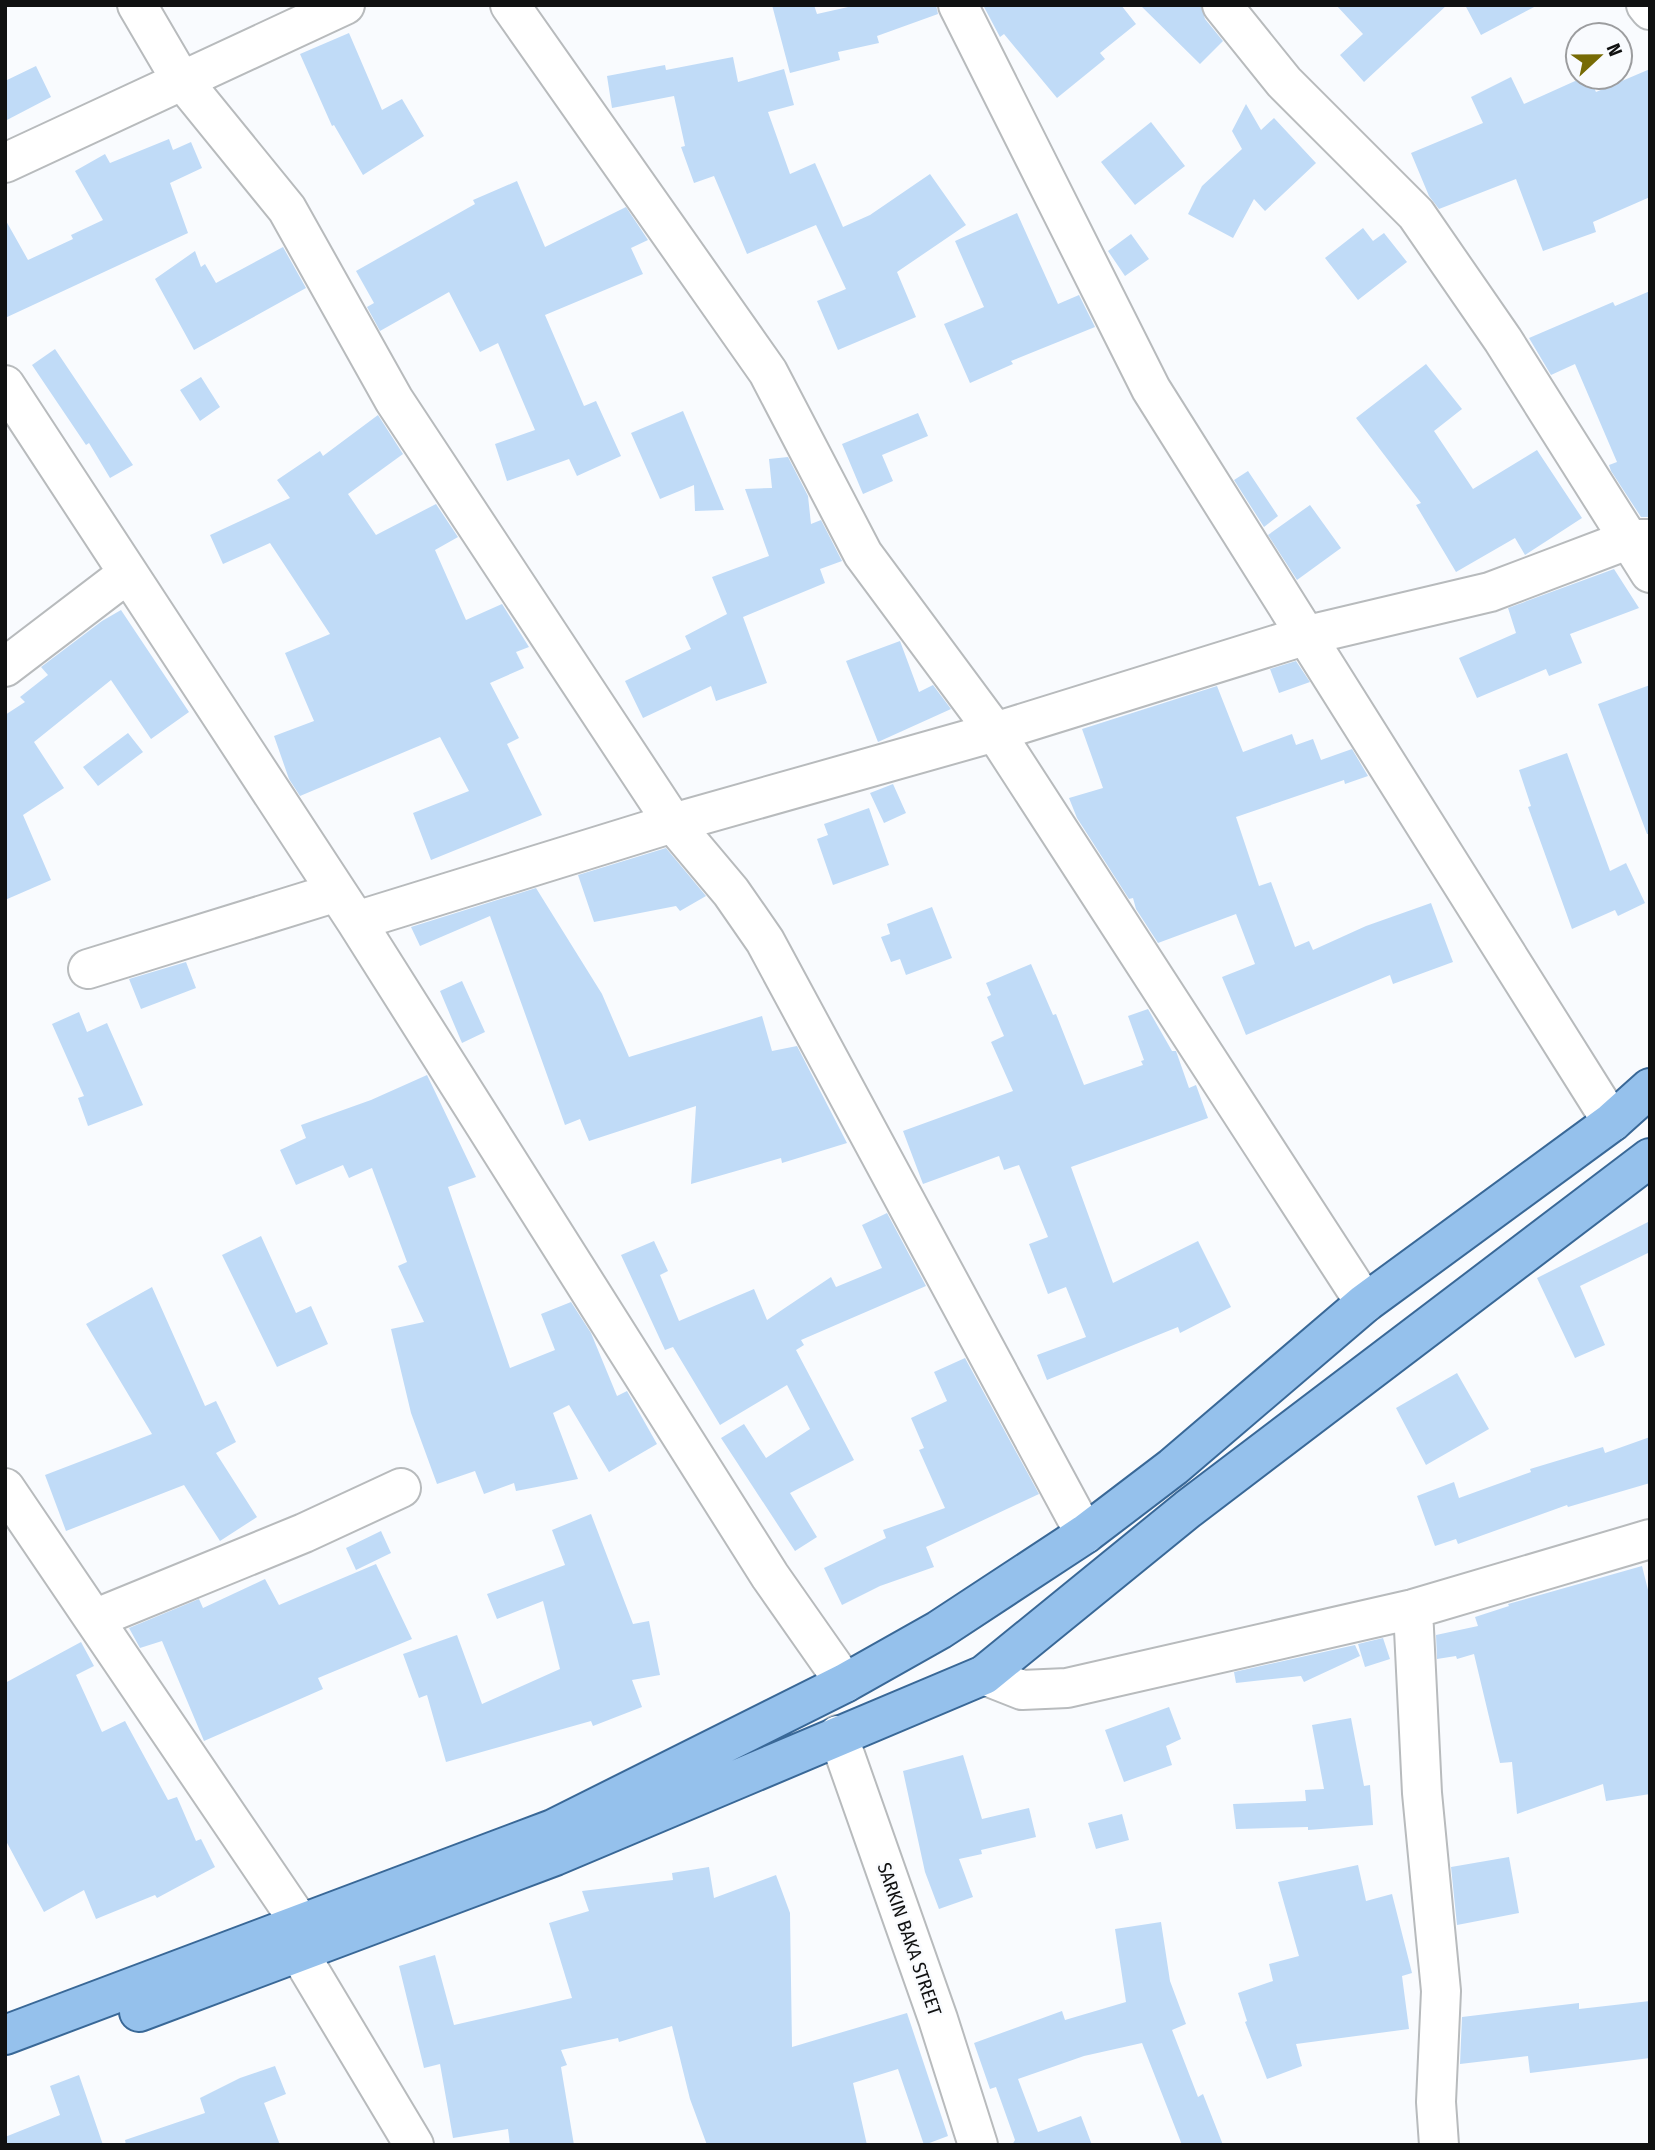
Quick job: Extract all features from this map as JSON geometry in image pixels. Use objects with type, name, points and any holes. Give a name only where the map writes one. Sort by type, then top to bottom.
[{"type":"main road","points":[[5,2062],[553,1829],[845,1683],[939,1630],[1085,1534],[1173,1467],[1365,1303],[1612,1122],[1650,1088]]},
{"type":"main road","points":[[5,2035],[555,1856],[984,1675],[1188,1509],[1649,1162],[1612,1122]]},
{"type":"street","points":[[136,5],[184,80],[288,209],[394,400],[673,823],[731,892],[765,941],[1085,1534]]},
{"type":"street","points":[[5,163],[345,5]]},
{"type":"street","points":[[510,5],[768,372],[863,554],[995,732],[1365,1303]]},
{"type":"street","points":[[958,5],[1151,389],[1612,1122]]},
{"type":"street","points":[[1222,5],[1284,82],[1416,214],[1640,539],[1650,573]]},
{"type":"street","points":[[1646,5],[1650,10]]},
{"type":"street","points":[[10,403],[127,574],[346,906],[770,1576],[845,1683]]},
{"type":"street","points":[[88,969],[673,823],[995,732],[1304,636],[1490,592],[1640,539]]},
{"type":"street","points":[[5,667],[127,574]]},
{"type":"street","points":[[5,1488],[94,1619],[299,1938],[414,2145]]},
{"type":"street","points":[[94,1619],[304,1533],[401,1488]]},
{"type":"street","points":[[984,1675],[1022,1690],[1067,1688],[1413,1609],[1650,1539]]},
{"type":"street","points":[[1413,1609],[1422,1793],[1441,1991],[1436,2102],[1440,2145]]},
{"type":"street","name":"SARKIN BAKA STREET","points":[[838,1735],[938,2019],[978,2145]]},
{"type":"building","points":[[772,5],[814,5],[817,14],[857,5],[936,5],[938,14],[877,36],[879,43],[838,52],[840,60],[790,73]]},
{"type":"building","points":[[983,5],[1121,5],[1136,24],[1100,53],[1105,59],[1057,98],[1004,34],[1000,37]]},
{"type":"building","points":[[1140,5],[1201,5],[1205,19],[1223,41],[1200,64]]},
{"type":"building","points":[[1336,5],[1447,5],[1364,82],[1340,55],[1363,34]]},
{"type":"building","points":[[1465,5],[1538,5],[1481,35]]},
{"type":"building","points":[[349,33],[382,110],[402,99],[424,136],[363,175],[334,125],[332,126],[300,54]]},
{"type":"building","points":[[733,57],[738,82],[784,69],[794,105],[768,112],[790,174],[815,163],[843,227],[870,215],[930,174],[966,225],[897,272],[916,317],[838,350],[817,301],[846,289],[816,225],[747,254],[714,176],[694,183],[681,147],[685,146],[674,96],[612,108],[607,76],[665,65],[666,70]]},
{"type":"building","points":[[36,66],[51,97],[5,121],[5,81]]},
{"type":"building","points":[[1650,69],[1650,197],[1593,222],[1596,232],[1543,251],[1516,179],[1439,209],[1429,196],[1411,153],[1483,123],[1471,97],[1511,77],[1524,104],[1564,86],[1564,91],[1634,91],[1634,76]]},
{"type":"building","points":[[1246,104],[1261,130],[1274,118],[1316,163],[1265,211],[1254,199],[1233,238],[1188,214],[1202,186],[1242,149],[1232,131]]},
{"type":"building","points":[[1151,122],[1185,166],[1135,205],[1101,162]]},
{"type":"building","points":[[169,139],[173,150],[191,142],[202,168],[170,183],[188,233],[5,318],[5,219],[28,260],[73,239],[71,235],[103,220],[75,171],[105,154],[110,163]]},
{"type":"building","points":[[517,181],[545,247],[626,207],[648,240],[631,248],[643,274],[545,315],[584,406],[596,401],[621,456],[577,476],[569,459],[507,481],[495,444],[535,430],[498,343],[480,352],[449,292],[380,331],[367,307],[374,303],[356,271],[475,204],[473,200]]},
{"type":"building","points":[[1017,213],[1058,304],[1079,295],[1095,327],[1011,361],[1013,364],[970,383],[944,324],[984,307],[955,241]]},
{"type":"building","points":[[1363,228],[1373,241],[1384,233],[1407,262],[1358,300],[1325,258]]},
{"type":"building","points":[[1131,234],[1149,259],[1125,276],[1108,251]]},
{"type":"building","points":[[283,247],[306,288],[194,350],[155,279],[195,251],[201,267],[205,264],[216,283]]},
{"type":"building","points":[[1650,291],[1650,517],[1641,517],[1611,471],[1609,465],[1617,462],[1575,364],[1551,375],[1529,338],[1613,302],[1615,306]]},
{"type":"building","points":[[55,349],[133,465],[110,478],[89,443],[86,445],[32,365]]},
{"type":"building","points":[[1426,364],[1462,409],[1434,431],[1473,489],[1537,450],[1582,518],[1525,555],[1515,538],[1456,572],[1416,505],[1421,503],[1356,418]]},
{"type":"building","points":[[201,377],[220,407],[200,421],[180,390]]},
{"type":"building","points":[[683,411],[724,510],[695,511],[694,485],[660,499],[631,433]]},
{"type":"building","points":[[918,413],[928,436],[882,455],[893,481],[863,494],[842,444]]},
{"type":"building","points":[[378,415],[403,454],[348,494],[376,535],[436,504],[458,537],[435,550],[466,620],[502,604],[529,647],[516,652],[524,668],[490,683],[519,738],[507,744],[542,815],[431,860],[413,813],[469,791],[440,737],[300,796],[289,779],[274,736],[314,721],[285,653],[330,634],[270,543],[223,564],[210,535],[290,498],[277,480],[320,451],[323,456]]},
{"type":"building","points":[[788,457],[808,496],[811,524],[821,520],[842,561],[820,569],[825,583],[743,617],[767,683],[716,701],[711,686],[643,718],[625,681],[691,649],[685,636],[727,614],[712,577],[769,556],[745,489],[772,488],[769,459]]},
{"type":"building","points":[[1248,471],[1278,516],[1264,527],[1234,480]]},
{"type":"building","points":[[1310,505],[1341,548],[1297,580],[1268,535]]},
{"type":"building","points":[[1614,569],[1639,608],[1570,634],[1582,663],[1549,676],[1546,669],[1477,698],[1459,658],[1516,633],[1508,608]]},
{"type":"building","points":[[121,610],[189,712],[151,739],[111,680],[34,742],[64,788],[23,815],[51,880],[5,900],[5,715],[25,702],[20,697],[48,675],[41,667]]},
{"type":"building","points":[[900,641],[919,692],[933,685],[951,709],[878,742],[846,661]]},
{"type":"building","points":[[1296,661],[1310,682],[1279,693],[1270,669]]},
{"type":"building","points":[[1650,685],[1650,834],[1647,834],[1598,704]]},
{"type":"building","points":[[1217,686],[1243,752],[1292,734],[1296,745],[1313,739],[1321,760],[1352,749],[1368,776],[1345,784],[1344,780],[1236,817],[1259,886],[1271,882],[1295,947],[1309,941],[1313,950],[1366,926],[1431,903],[1453,962],[1393,984],[1390,975],[1246,1035],[1222,977],[1255,964],[1236,914],[1158,943],[1136,909],[1133,898],[1129,899],[1077,818],[1069,798],[1103,788],[1082,729]]},
{"type":"building","points":[[128,733],[143,752],[98,786],[83,767]]},
{"type":"building","points":[[1567,753],[1610,871],[1626,863],[1645,903],[1618,916],[1615,910],[1572,929],[1528,807],[1531,806],[1519,770]]},
{"type":"building","points":[[893,784],[906,813],[884,823],[870,793]]},
{"type":"building","points":[[869,808],[889,865],[833,885],[817,839],[828,835],[824,824]]},
{"type":"building","points":[[666,848],[706,896],[680,911],[676,906],[594,922],[578,875]]},
{"type":"building","points":[[536,888],[602,994],[629,1057],[762,1016],[772,1051],[797,1046],[847,1143],[782,1163],[781,1158],[691,1184],[696,1106],[589,1141],[580,1119],[565,1125],[490,916],[420,946],[411,927]]},
{"type":"building","points":[[932,907],[952,958],[906,975],[900,959],[891,962],[881,937],[890,934],[887,924]]},
{"type":"building","points":[[186,962],[196,988],[141,1009],[129,979]]},
{"type":"building","points":[[1031,964],[1053,1015],[1056,1014],[1084,1085],[1143,1065],[1141,1061],[1144,1060],[1128,1016],[1148,1009],[1172,1051],[1176,1051],[1189,1088],[1196,1085],[1208,1118],[1071,1167],[1113,1283],[1198,1241],[1231,1307],[1180,1333],[1178,1327],[1047,1380],[1037,1355],[1086,1337],[1066,1287],[1048,1294],[1029,1244],[1048,1237],[1019,1165],[1004,1170],[999,1156],[923,1184],[903,1131],[1013,1091],[991,1042],[1004,1036],[987,997],[991,995],[986,983]]},
{"type":"building","points":[[462,981],[485,1032],[462,1043],[440,991]]},
{"type":"building","points":[[79,1012],[87,1032],[107,1023],[143,1105],[88,1126],[78,1098],[84,1096],[52,1024]]},
{"type":"building","points":[[427,1075],[476,1177],[448,1187],[510,1368],[555,1350],[541,1314],[571,1302],[591,1333],[617,1396],[627,1391],[657,1444],[609,1472],[569,1405],[553,1413],[578,1479],[516,1491],[514,1483],[484,1494],[475,1471],[437,1484],[411,1413],[391,1329],[424,1322],[398,1266],[407,1262],[372,1168],[349,1178],[343,1165],[296,1185],[280,1150],[306,1138],[301,1125],[371,1100]]},
{"type":"building","points":[[887,1213],[926,1286],[801,1340],[804,1345],[796,1350],[854,1460],[790,1493],[817,1537],[795,1551],[721,1438],[744,1424],[766,1458],[810,1429],[787,1385],[720,1425],[673,1347],[665,1350],[621,1255],[654,1241],[668,1271],[660,1275],[679,1321],[754,1289],[767,1320],[831,1277],[836,1287],[882,1268],[862,1225]]},
{"type":"building","points":[[1650,1221],[1650,1252],[1580,1286],[1605,1345],[1575,1358],[1537,1278]]},
{"type":"building","points":[[261,1236],[296,1313],[311,1306],[328,1344],[277,1367],[222,1255]]},
{"type":"building","points":[[152,1287],[205,1406],[216,1401],[236,1442],[216,1453],[257,1517],[220,1541],[184,1485],[66,1531],[45,1475],[152,1434],[86,1324]]},
{"type":"building","points":[[965,1358],[1039,1494],[926,1547],[934,1567],[880,1586],[842,1605],[824,1568],[886,1538],[883,1530],[945,1508],[919,1450],[924,1448],[911,1418],[947,1401],[934,1372]]},
{"type":"building","points":[[1457,1373],[1489,1429],[1426,1465],[1396,1408]]},
{"type":"building","points":[[1650,1437],[1650,1483],[1568,1507],[1567,1505],[1458,1544],[1456,1539],[1435,1546],[1417,1496],[1454,1482],[1459,1498],[1531,1472],[1530,1469],[1603,1447],[1605,1453]]},
{"type":"building","points":[[591,1514],[633,1624],[649,1621],[660,1675],[632,1680],[642,1707],[593,1726],[591,1721],[446,1762],[427,1695],[419,1698],[403,1654],[457,1635],[482,1704],[560,1669],[543,1601],[497,1619],[487,1594],[565,1565],[552,1530]]},
{"type":"building","points":[[381,1531],[391,1553],[356,1570],[346,1548]]},
{"type":"building","points":[[376,1564],[412,1639],[318,1678],[323,1689],[204,1741],[162,1641],[140,1648],[129,1628],[199,1599],[203,1608],[265,1579],[279,1605]]},
{"type":"building","points":[[1642,1566],[1650,1598],[1650,1794],[1606,1801],[1603,1784],[1517,1814],[1512,1762],[1500,1763],[1474,1654],[1457,1659],[1456,1656],[1437,1659],[1436,1635],[1478,1626],[1475,1617],[1509,1606],[1508,1604]]},
{"type":"building","points":[[1383,1638],[1390,1659],[1365,1667],[1358,1644]]},
{"type":"building","points":[[81,1642],[94,1666],[76,1675],[102,1732],[125,1721],[168,1800],[177,1797],[196,1841],[201,1839],[215,1867],[157,1898],[155,1895],[96,1919],[84,1890],[44,1912],[5,1839],[5,1683]]},
{"type":"building","points":[[1355,1645],[1360,1656],[1304,1682],[1301,1676],[1236,1683],[1234,1672]]},
{"type":"building","points":[[1169,1707],[1181,1739],[1166,1746],[1172,1765],[1124,1782],[1105,1730]]},
{"type":"building","points":[[1351,1718],[1364,1786],[1370,1785],[1373,1825],[1308,1830],[1308,1827],[1236,1829],[1233,1804],[1306,1801],[1305,1790],[1324,1789],[1312,1725]]},
{"type":"building","points":[[963,1755],[982,1819],[1029,1808],[1036,1837],[981,1850],[982,1854],[959,1859],[973,1897],[939,1909],[925,1872],[903,1771]]},
{"type":"building","points":[[1122,1814],[1129,1840],[1096,1849],[1088,1823]]},
{"type":"building","points":[[1509,1857],[1519,1913],[1457,1925],[1451,1867]]},
{"type":"building","points":[[1358,1865],[1366,1901],[1392,1894],[1412,1973],[1402,1976],[1409,2029],[1296,2044],[1302,2066],[1267,2079],[1245,2022],[1247,2021],[1238,1993],[1273,1981],[1269,1964],[1299,1956],[1278,1882]]},
{"type":"building","points":[[709,1867],[714,1898],[776,1875],[790,1913],[792,2047],[907,2013],[948,2136],[924,2145],[898,2069],[853,2083],[867,2145],[707,2145],[690,2099],[672,2026],[619,2042],[618,2038],[561,2050],[567,2065],[561,2067],[574,2145],[510,2145],[508,2129],[453,2138],[440,2064],[424,2068],[399,1966],[435,1955],[454,2025],[572,1998],[549,1923],[589,1911],[582,1891],[673,1880],[672,1873]]},
{"type":"building","points":[[1161,1922],[1170,1981],[1186,2024],[1172,2030],[1198,2097],[1203,2094],[1223,2145],[1182,2145],[1142,2043],[1084,2056],[1018,2079],[1038,2132],[1081,2116],[1092,2145],[1012,2145],[1015,2140],[996,2087],[990,2089],[974,2043],[1062,2011],[1065,2020],[1126,2002],[1115,1929]]},
{"type":"building","points":[[1650,2001],[1650,2058],[1530,2073],[1528,2056],[1460,2064],[1462,2017],[1579,2003],[1579,2009]]},
{"type":"building","points":[[275,2066],[286,2094],[264,2103],[280,2145],[126,2145],[125,2140],[205,2113],[200,2098],[240,2078]]},
{"type":"building","points":[[79,2075],[103,2145],[5,2145],[5,2137],[60,2115],[50,2086]]}]
